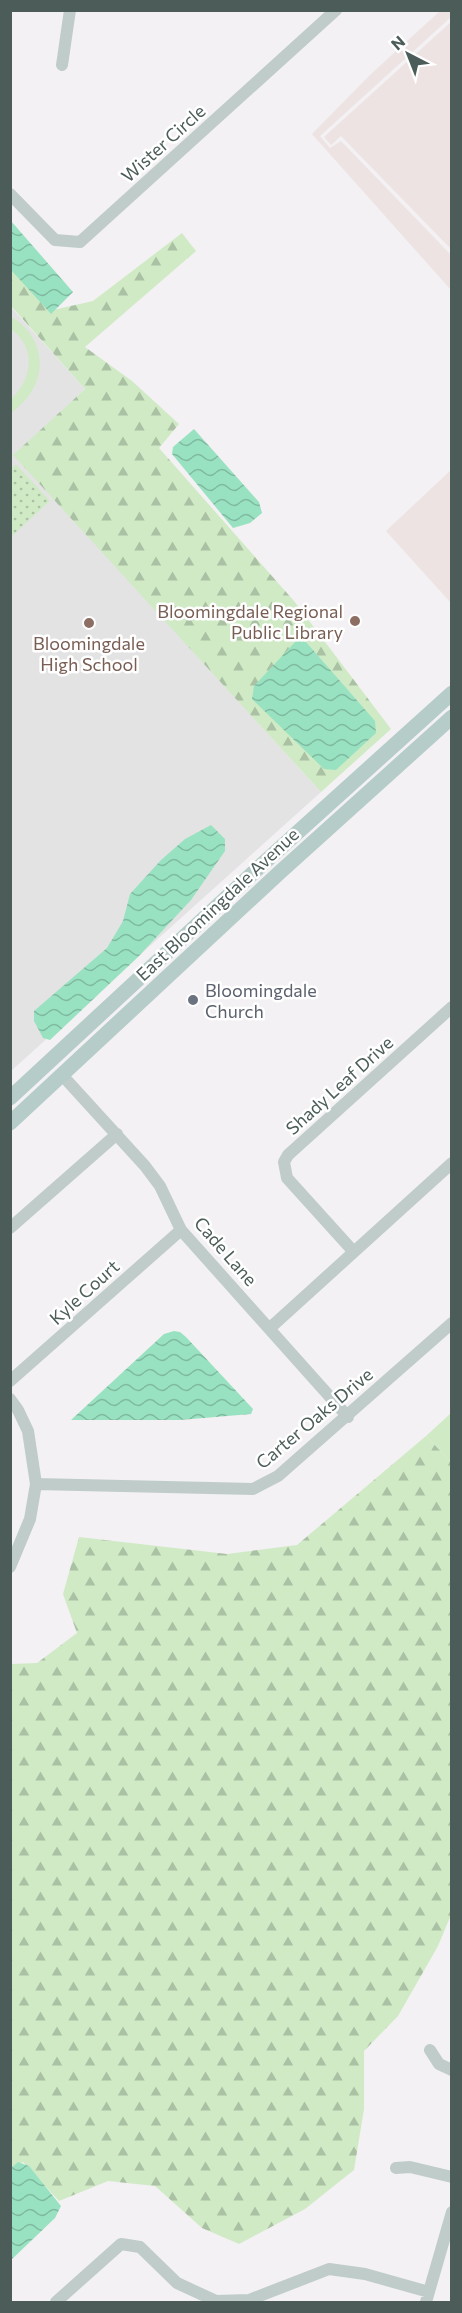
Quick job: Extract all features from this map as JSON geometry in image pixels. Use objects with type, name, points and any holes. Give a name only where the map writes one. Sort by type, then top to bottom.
[{"type":"main road","name":"East Bloomingdale Avenue","points":[[10,1098],[267,860],[452,693]]},
{"type":"main road","name":"East Bloomingdale Avenue","points":[[10,1123],[279,873],[452,717]]},
{"type":"main road","points":[[267,860],[279,873]]},
{"type":"main road","points":[[49,1062],[62,1075]]},
{"type":"street","points":[[62,65],[70,10]]},
{"type":"street","name":"Wister Circle","points":[[10,194],[55,240],[80,242],[336,10]]},
{"type":"street","name":"Shady Leaf Drive","points":[[353,1251],[287,1178],[284,1162],[288,1155],[452,1007]]},
{"type":"street","name":"Cade Lane","points":[[62,1075],[117,1134],[160,1186],[182,1230],[348,1417]]},
{"type":"street","points":[[10,1228],[117,1134]]},
{"type":"street","points":[[270,1328],[452,1163]]},
{"type":"street","name":"Kyle Court","points":[[10,1381],[182,1230]]},
{"type":"street","name":"Carter Oaks Drive","points":[[36,1484],[254,1489],[278,1476],[348,1417],[452,1323]]},
{"type":"street","points":[[10,1398],[28,1431],[36,1484],[30,1518],[10,1567]]},
{"type":"street","points":[[430,2050],[440,2064],[452,2070]]},
{"type":"street","points":[[396,2168],[410,2167],[452,2177]]},
{"type":"street","points":[[56,2302],[121,2244],[140,2247],[177,2283],[216,2301],[249,2301],[328,2269],[365,2274],[427,2297],[452,2212]]},
{"type":"shaded area","points":[[440,11],[451,11],[451,17],[320,136],[330,148],[341,141],[451,255],[451,290],[312,134],[370,75]]},
{"type":"shaded area","points":[[451,22],[451,249],[341,136],[331,145],[324,137]]},
{"type":"shaded area","name":"Bloomingdale High School","points":[[10,306],[85,389],[14,455],[321,792],[11,1071]]},
{"type":"shaded area","points":[[451,470],[451,603],[386,531]]},
{"type":"green space","points":[[182,233],[196,251],[85,347],[132,381],[179,424],[159,448],[294,601],[391,729],[321,792],[13,455],[85,389],[11,306],[10,264],[53,310],[93,301]]},
{"type":"green space","points":[[11,317],[28,330],[37,348],[40,369],[31,393],[11,414],[11,399],[24,382],[29,364],[25,345],[11,329]]},
{"type":"green space","points":[[16,464],[50,501],[11,537],[11,469]]},
{"type":"green space","points":[[451,1413],[451,1462],[426,1436]]},
{"type":"green space","points":[[426,1436],[451,1462],[451,1915],[438,1946],[398,2016],[364,2051],[364,2109],[354,2170],[305,2209],[239,2244],[202,2228],[155,2186],[108,2181],[59,2201],[23,2162],[11,2168],[11,1664],[37,1663],[77,1633],[63,1594],[79,1537],[227,1554],[297,1545]]},
{"type":"water","points":[[11,221],[73,292],[51,314],[11,270]]},
{"type":"water","points":[[194,429],[259,502],[262,513],[250,523],[233,528],[172,454],[173,447]]},
{"type":"water","points":[[296,641],[306,642],[375,721],[376,733],[336,770],[324,769],[252,699],[254,686]]},
{"type":"water","points":[[211,825],[225,839],[225,851],[191,900],[138,957],[50,1040],[43,1038],[34,1021],[34,1011],[107,948],[123,921],[130,894],[161,860],[185,839]]},
{"type":"water","points":[[174,1331],[186,1337],[253,1409],[251,1414],[180,1420],[71,1420],[164,1334]]},
{"type":"water","points":[[18,2162],[29,2166],[61,2206],[55,2218],[11,2260],[11,2168]]},
{"type":"place","name":"Bloomingdale Regional Public Library","points":[[355,621]]},
{"type":"place","name":"Bloomingdale High School","points":[[89,623]]},
{"type":"place","name":"Bloomingdale Church","points":[[193,1000]]}]
